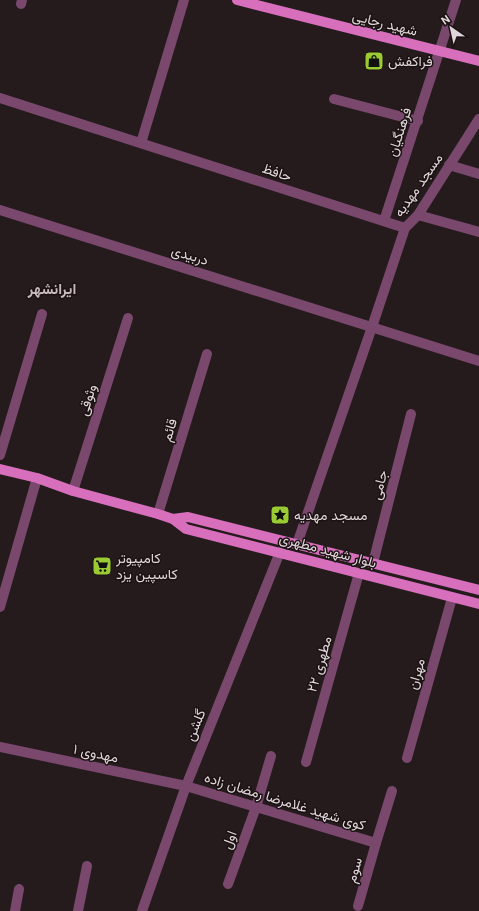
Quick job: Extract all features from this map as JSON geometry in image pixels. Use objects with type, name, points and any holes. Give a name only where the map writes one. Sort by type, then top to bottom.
[{"type":"main road","name":"شهید رجایی","points":[[237,0],[479,61]]},
{"type":"main road","name":"بلوار شهید مطهری","points":[[0,469],[37,478],[74,491],[158,514],[173,519],[186,528],[479,604]]},
{"type":"main road","name":"بلوار شهید مطهری","points":[[173,519],[188,516],[479,590]]},
{"type":"street","points":[[141,144],[184,0]]},
{"type":"street","name":"فرهنگیان","points":[[384,222],[456,0]]},
{"type":"street","name":"حافظ","points":[[0,98],[405,228]]},
{"type":"street","points":[[334,99],[418,121]]},
{"type":"street","name":"مسجد مهدیه","points":[[296,544],[405,228],[418,215],[479,119]]},
{"type":"street","points":[[450,165],[479,174]]},
{"type":"street","name":"دربیدی","points":[[0,210],[479,361]]},
{"type":"street","points":[[418,215],[479,232]]},
{"type":"street","points":[[0,455],[42,314]]},
{"type":"street","name":"وثوقی","points":[[74,491],[128,318]]},
{"type":"street","name":"قائم","points":[[158,514],[207,354]]},
{"type":"street","name":"جامی","points":[[373,563],[411,414]]},
{"type":"street","points":[[0,607],[37,478]]},
{"type":"street","name":"گلشن","points":[[142,911],[186,786],[280,552]]},
{"type":"street","name":"مطهری ۲۲","points":[[306,762],[359,573]]},
{"type":"street","name":"مهران","points":[[407,758],[452,598]]},
{"type":"street","name":"مهدوی ۱","points":[[0,747],[186,786]]},
{"type":"street","name":"اول","points":[[228,884],[256,807],[271,756]]},
{"type":"street","name":"کوی شهید غلامرضا رمضان زاده","points":[[186,786],[376,843]]},
{"type":"street","name":"سوم","points":[[358,906],[392,791]]},
{"type":"street","points":[[78,911],[87,866]]},
{"type":"street","points":[[15,911],[19,889]]},
{"type":"place","name":"فراکفش","points":[[374,61]]},
{"type":"place","name":"مسجد مهدیه","points":[[280,515]]},
{"type":"place","name":"کامپیوتر کاسپین یزد","points":[[102,566]]},
{"type":"district","name":"ایرانشهر","points":[[52,289]]}]
